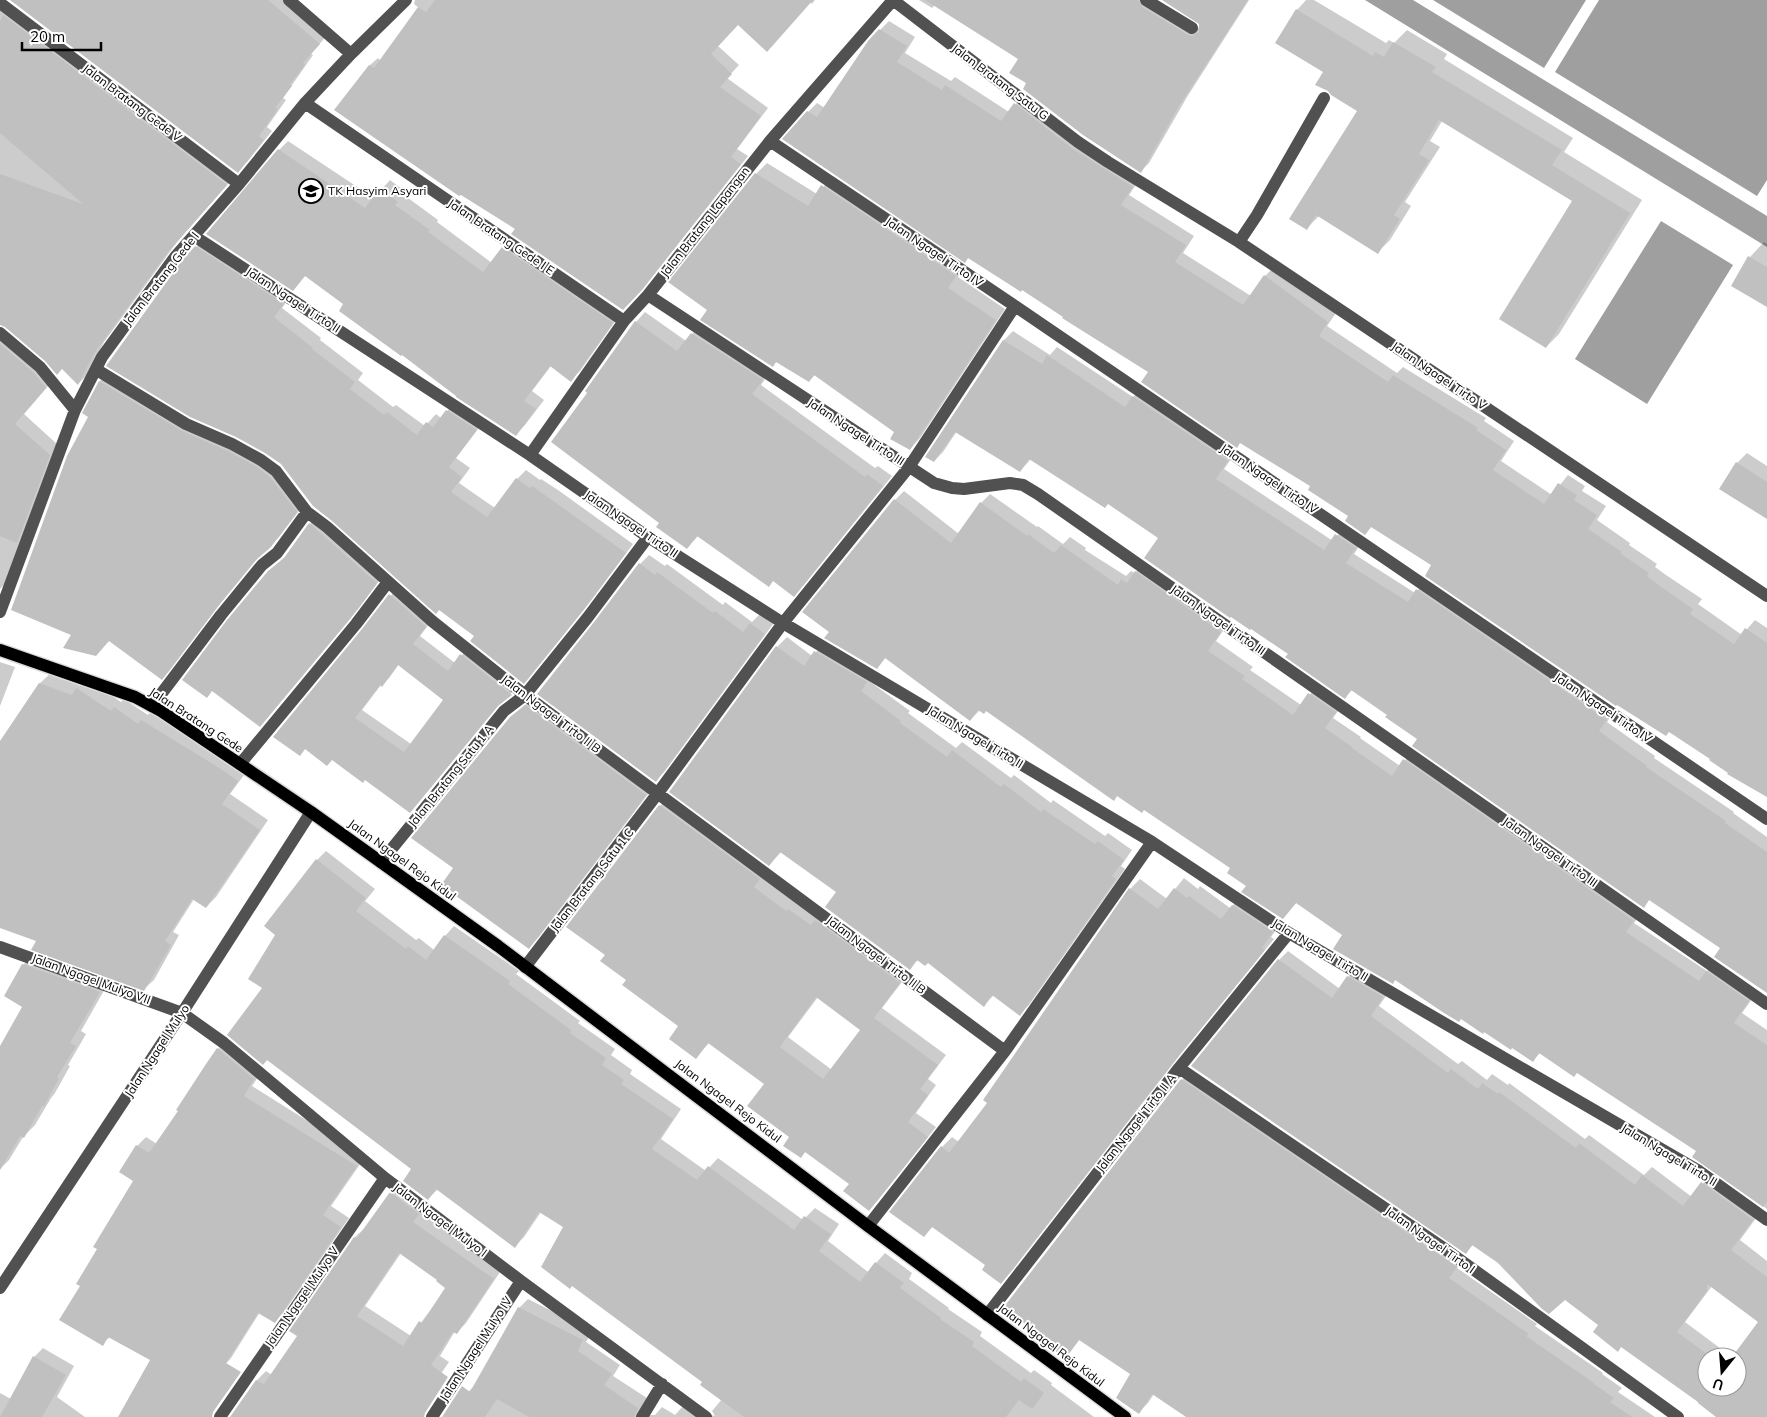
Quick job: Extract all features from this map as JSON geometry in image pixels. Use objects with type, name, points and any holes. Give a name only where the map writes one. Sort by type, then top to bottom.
[{"type":"main road","name":"Jalan Bratang Gede","points":[[0,650],[135,697],[152,706],[311,812]]},
{"type":"main road","name":"Jalan Ngagel Rejo Kidul","points":[[311,812],[525,967],[1125,1417]]},
{"type":"street","points":[[289,0],[351,54]]},
{"type":"street","name":"Jalan Bratang Gede I","points":[[0,612],[75,410],[102,357],[175,257],[239,184],[305,103],[406,0]]},
{"type":"street","name":"Jalan Bratang Lapangan","points":[[530,455],[624,320],[648,294],[770,141],[893,0]]},
{"type":"street","name":"Jalan Bratang Satu G","points":[[893,0],[1078,142],[1108,162]]},
{"type":"street","points":[[1146,0],[1192,28]]},
{"type":"street","name":"Jalan Bratang Gede V","points":[[0,3],[239,184]]},
{"type":"street","points":[[1239,242],[1257,215],[1324,98]]},
{"type":"street","name":"Jalan Bratang Gede I E","points":[[305,103],[624,320]]},
{"type":"street","name":"Jalan Ngagel Tirto IV","points":[[770,141],[1767,819]]},
{"type":"street","name":"Jalan Ngagel Tirto V","points":[[1108,162],[1239,242],[1767,596]]},
{"type":"street","name":"Jalan Ngagel Tirto II","points":[[194,236],[530,455],[648,537],[836,656],[1152,842],[1289,933],[1699,1171],[1767,1220]]},
{"type":"street","name":"Jalan Ngagel Tirto III","points":[[648,294],[934,483],[964,489],[1010,483],[1023,485],[1038,494],[1767,1004]]},
{"type":"street","name":"Jalan Bratang Satu 1 C","points":[[525,967],[658,793],[783,622],[909,467],[1015,306]]},
{"type":"street","points":[[0,333],[40,366],[75,410]]},
{"type":"street","name":"Jalan Ngagel Tirto II B","points":[[97,370],[186,424],[232,444],[261,460],[276,471],[307,512],[327,527],[432,621],[525,695],[1005,1050]]},
{"type":"street","points":[[152,706],[221,615],[262,565],[277,553],[307,512]]},
{"type":"street","name":"Jalan Bratang Satu 1 A","points":[[381,862],[504,711],[525,695],[588,617],[648,537]]},
{"type":"street","points":[[240,764],[356,624],[388,582]]},
{"type":"street","name":"Jalan Ngagel Mulyo","points":[[0,1288],[182,1013],[311,812]]},
{"type":"street","points":[[868,1226],[1005,1050],[1152,842]]},
{"type":"street","name":"Jalan Ngagel Tirto II A","points":[[987,1314],[1179,1068],[1289,933]]},
{"type":"street","name":"Jalan Ngagel Mulyo VII","points":[[0,947],[182,1013]]},
{"type":"street","name":"Jalan Ngagel Mulyo I","points":[[182,1013],[224,1043],[385,1178],[706,1417]]},
{"type":"street","name":"Jalan Ngagel Tirto I","points":[[1179,1068],[1445,1249],[1678,1417]]},
{"type":"street","name":"Jalan Ngagel Mulyo V","points":[[220,1417],[385,1178]]},
{"type":"street","name":"Jalan Ngagel Mulyo IV","points":[[432,1417],[521,1281]]},
{"type":"street","points":[[642,1417],[662,1384]]},
{"type":"shaded area","points":[[1365,0],[1413,0],[1767,216],[1767,247]]},
{"type":"shaded area","points":[[1433,0],[1586,0],[1544,68]]},
{"type":"shaded area","points":[[1599,0],[1767,0],[1767,180],[1757,196],[1555,72]]},
{"type":"shaded area","points":[[1661,221],[1733,265],[1647,404],[1575,359]]},
{"type":"building","points":[[10,0],[268,0],[320,44],[303,63],[305,65],[290,84],[292,86],[275,108],[278,109],[259,136],[264,140],[238,173]]},
{"type":"building","points":[[435,0],[813,0],[767,52],[738,25],[711,54],[732,74],[720,87],[761,116],[731,157],[741,164],[642,290],[623,310],[511,234],[515,229],[461,195],[459,196],[334,110],[369,65],[374,68],[418,7],[426,12]]},
{"type":"building","points":[[925,0],[1138,0],[1142,7],[1192,36],[1199,32],[1199,24],[1162,0],[1248,0],[1179,106],[1141,173],[1083,135],[1023,89],[1026,83],[1009,73],[1018,59]]},
{"type":"building","points":[[1296,9],[1373,56],[1375,52],[1384,57],[1393,42],[1436,67],[1432,72],[1562,150],[1552,165],[1630,213],[1546,348],[1499,319],[1572,201],[1439,120],[1419,154],[1429,160],[1394,215],[1400,219],[1378,254],[1316,215],[1307,230],[1289,219],[1357,111],[1331,95],[1328,91],[1315,85],[1323,72],[1275,43]]},
{"type":"building","points":[[3,15],[227,185],[168,252],[95,352],[78,385],[62,369],[57,375],[45,361],[5,327],[0,325],[0,174],[83,204],[0,133],[0,21]]},
{"type":"building","points":[[879,29],[907,46],[897,62],[942,90],[945,85],[1001,121],[1014,103],[1073,149],[1133,187],[1121,205],[1186,245],[1175,262],[1243,305],[1264,275],[1328,322],[1319,336],[1388,382],[1393,375],[1478,428],[1476,430],[1506,450],[1493,470],[1544,504],[1558,483],[1577,495],[1574,500],[1597,515],[1588,529],[1622,552],[1621,554],[1649,573],[1647,576],[1693,609],[1690,614],[1734,644],[1745,628],[1767,643],[1767,797],[1727,774],[1710,759],[1669,732],[1666,736],[1616,706],[1425,576],[1431,565],[1371,527],[1365,535],[1345,521],[1348,516],[1308,490],[1310,486],[1240,443],[1237,448],[1141,382],[1148,372],[1062,318],[1022,290],[1021,292],[968,258],[965,263],[782,139],[807,111],[817,117],[868,41]]},
{"type":"building","points":[[278,149],[365,208],[380,188],[398,202],[395,205],[430,230],[428,232],[483,272],[502,247],[613,323],[571,382],[550,366],[524,401],[536,409],[516,436],[456,397],[402,355],[339,311],[343,304],[305,276],[293,291],[206,234]]},
{"type":"building","points":[[755,173],[808,206],[821,185],[956,276],[948,288],[996,320],[910,450],[890,439],[894,432],[814,375],[809,382],[776,362],[773,367],[700,320],[707,310],[668,282]]},
{"type":"building","points":[[195,246],[284,304],[274,317],[355,382],[350,389],[384,415],[387,412],[417,435],[426,422],[433,427],[446,410],[477,430],[449,467],[462,477],[451,492],[487,517],[516,478],[530,488],[532,486],[626,553],[582,612],[524,684],[470,641],[474,636],[439,610],[436,614],[313,506],[281,464],[236,437],[190,417],[106,366],[181,262]]},
{"type":"building","points":[[1748,256],[1767,267],[1767,307],[1731,286]]},
{"type":"building","points":[[635,321],[677,351],[691,333],[763,380],[752,394],[865,477],[867,474],[883,486],[794,597],[773,581],[769,587],[697,536],[687,549],[656,527],[659,523],[551,442],[587,393],[585,391]]},
{"type":"building","points":[[1003,340],[1042,364],[1047,355],[1125,407],[1132,396],[1228,461],[1216,479],[1324,550],[1335,534],[1356,548],[1346,563],[1408,602],[1416,589],[1607,720],[1599,731],[1646,767],[1726,821],[1725,823],[1767,852],[1767,993],[1714,957],[1720,948],[1649,900],[1644,908],[1412,746],[1417,739],[1385,717],[1387,715],[1351,690],[1345,699],[1285,657],[1288,654],[1251,629],[1230,618],[1144,558],[1158,538],[1108,504],[1105,508],[1029,459],[1020,472],[955,432],[934,462],[925,457]]},
{"type":"building","points":[[0,344],[34,373],[46,388],[15,424],[50,455],[17,543],[0,536]]},
{"type":"building","points":[[99,381],[182,431],[228,451],[257,467],[270,477],[297,512],[271,547],[256,560],[215,610],[162,680],[109,641],[96,656],[63,648],[71,635],[11,610],[67,456],[88,417],[82,413]]},
{"type":"building","points":[[1736,462],[1767,482],[1767,519],[1719,489]]},
{"type":"building","points":[[894,499],[951,543],[980,502],[1054,553],[1061,545],[1118,585],[1121,579],[1127,583],[1135,571],[1221,632],[1208,651],[1245,676],[1242,679],[1293,715],[1308,693],[1336,712],[1325,728],[1392,776],[1403,759],[1634,921],[1626,932],[1699,981],[1706,971],[1749,1001],[1734,1023],[1767,1045],[1767,1202],[1763,1207],[1692,1157],[1696,1151],[1577,1073],[1574,1077],[1539,1053],[1533,1062],[1484,1032],[1483,1034],[1461,1019],[1459,1022],[1395,980],[1393,984],[1333,949],[1342,935],[1296,903],[1283,919],[1241,892],[1246,886],[1227,873],[1230,868],[1144,810],[1142,813],[1117,796],[1114,801],[986,711],[984,714],[978,710],[970,721],[885,658],[877,669],[824,638],[829,632],[802,612]]},
{"type":"building","points":[[309,523],[377,583],[350,619],[260,727],[212,691],[207,698],[182,680],[227,620],[268,571],[284,558]]},
{"type":"building","points":[[639,563],[655,575],[657,572],[713,613],[715,611],[743,632],[750,623],[765,634],[656,782],[537,694]]},
{"type":"building","points":[[389,594],[426,627],[413,644],[448,671],[460,654],[512,695],[498,706],[410,813],[365,780],[363,783],[332,760],[327,766],[305,749],[300,756],[273,737]],"holes":[[[398,665],[443,700],[404,752],[355,718]]]},
{"type":"building","points":[[776,646],[804,666],[814,651],[867,682],[861,691],[901,721],[900,723],[947,757],[952,750],[1001,787],[1004,784],[1041,812],[1043,809],[1095,844],[1098,841],[1124,860],[1112,876],[1116,879],[1020,1016],[992,995],[984,1007],[928,963],[925,966],[917,960],[910,970],[825,907],[836,892],[780,852],[769,866],[669,792]]},
{"type":"building","points":[[39,683],[72,695],[76,688],[111,711],[114,707],[138,724],[141,720],[221,769],[238,781],[222,804],[260,830],[206,908],[192,899],[165,941],[171,945],[144,991],[31,950],[36,941],[0,928],[0,741]]},
{"type":"building","points":[[525,705],[646,795],[529,949],[441,885],[453,868],[411,838],[510,717]]},
{"type":"building","points":[[659,805],[760,879],[754,887],[786,911],[788,909],[811,925],[815,920],[900,983],[874,1018],[938,1065],[920,1089],[928,1095],[908,1122],[928,1137],[869,1211],[843,1191],[849,1184],[805,1152],[801,1158],[783,1146],[789,1137],[747,1106],[764,1084],[708,1043],[696,1059],[669,1039],[678,1026],[622,985],[626,980],[600,961],[605,955],[566,927]],"holes":[[[816,997],[860,1030],[823,1079],[780,1047]]]},
{"type":"building","points":[[316,859],[366,898],[356,911],[406,949],[408,946],[426,960],[444,935],[510,981],[508,984],[571,1030],[570,1033],[606,1058],[602,1065],[624,1080],[621,1084],[673,1119],[652,1149],[697,1180],[708,1166],[794,1230],[804,1216],[831,1234],[819,1251],[860,1282],[875,1262],[904,1283],[900,1288],[974,1342],[972,1346],[1021,1382],[1024,1378],[1044,1393],[1032,1409],[1019,1400],[1006,1417],[744,1417],[700,1385],[702,1382],[572,1286],[570,1289],[541,1267],[563,1227],[539,1212],[515,1248],[436,1189],[428,1200],[403,1181],[411,1169],[267,1060],[263,1065],[227,1035],[262,988],[248,979],[275,935],[264,926]]},
{"type":"building","points":[[1129,888],[1158,909],[1174,888],[1187,898],[1189,896],[1221,919],[1232,905],[1273,932],[1262,948],[1265,950],[1173,1063],[1001,1284],[982,1270],[985,1265],[932,1227],[924,1237],[889,1212],[941,1146],[949,1153],[987,1103],[983,1100]]},
{"type":"building","points":[[1278,959],[1332,998],[1347,976],[1383,997],[1371,1016],[1448,1073],[1451,1069],[1478,1089],[1482,1083],[1498,1094],[1499,1092],[1576,1148],[1579,1143],[1635,1185],[1642,1175],[1683,1206],[1701,1182],[1753,1220],[1731,1250],[1767,1277],[1767,1417],[1716,1417],[1621,1347],[1618,1352],[1593,1332],[1598,1325],[1565,1300],[1549,1314],[1498,1263],[1472,1245],[1466,1254],[1191,1066]],"holes":[[[1707,1284],[1758,1322],[1739,1347],[1747,1347],[1747,1397],[1697,1397],[1697,1347],[1677,1332],[1707,1291]]]},
{"type":"building","points":[[22,964],[100,992],[70,1043],[76,1046],[57,1077],[59,1078],[44,1106],[42,1106],[24,1138],[20,1136],[0,1170],[0,1046],[22,1007],[4,996]]},
{"type":"building","points":[[217,1048],[254,1079],[244,1096],[357,1166],[323,1215],[341,1227],[275,1323],[258,1313],[226,1363],[241,1372],[213,1412],[212,1417],[118,1417],[150,1360],[108,1337],[103,1346],[59,1320],[80,1286],[76,1284],[97,1249],[93,1247],[133,1181],[119,1172],[136,1145],[149,1153],[178,1111],[176,1110]]},
{"type":"building","points":[[1181,1079],[1457,1267],[1449,1278],[1529,1334],[1526,1336],[1614,1398],[1610,1402],[1632,1417],[1186,1417],[1152,1394],[1139,1414],[1116,1398],[1130,1374],[1079,1340],[1066,1358],[1046,1345],[1048,1341],[1003,1308]]},
{"type":"building","points":[[390,1192],[419,1214],[413,1222],[494,1279],[457,1334],[453,1332],[431,1365],[448,1377],[424,1417],[230,1417],[256,1380],[264,1384],[297,1336],[289,1331],[354,1237],[357,1238]],"holes":[[[399,1253],[437,1280],[445,1288],[422,1323],[419,1321],[403,1346],[357,1316]]]},
{"type":"building","points":[[518,1307],[583,1340],[578,1351],[612,1374],[604,1385],[638,1408],[634,1417],[529,1417],[497,1399],[485,1417],[442,1417],[462,1386],[470,1392]]},
{"type":"building","points":[[33,1356],[66,1375],[42,1417],[0,1417]]},
{"type":"place","name":"TK Hasyim Asyari","points":[[311,191]]}]
